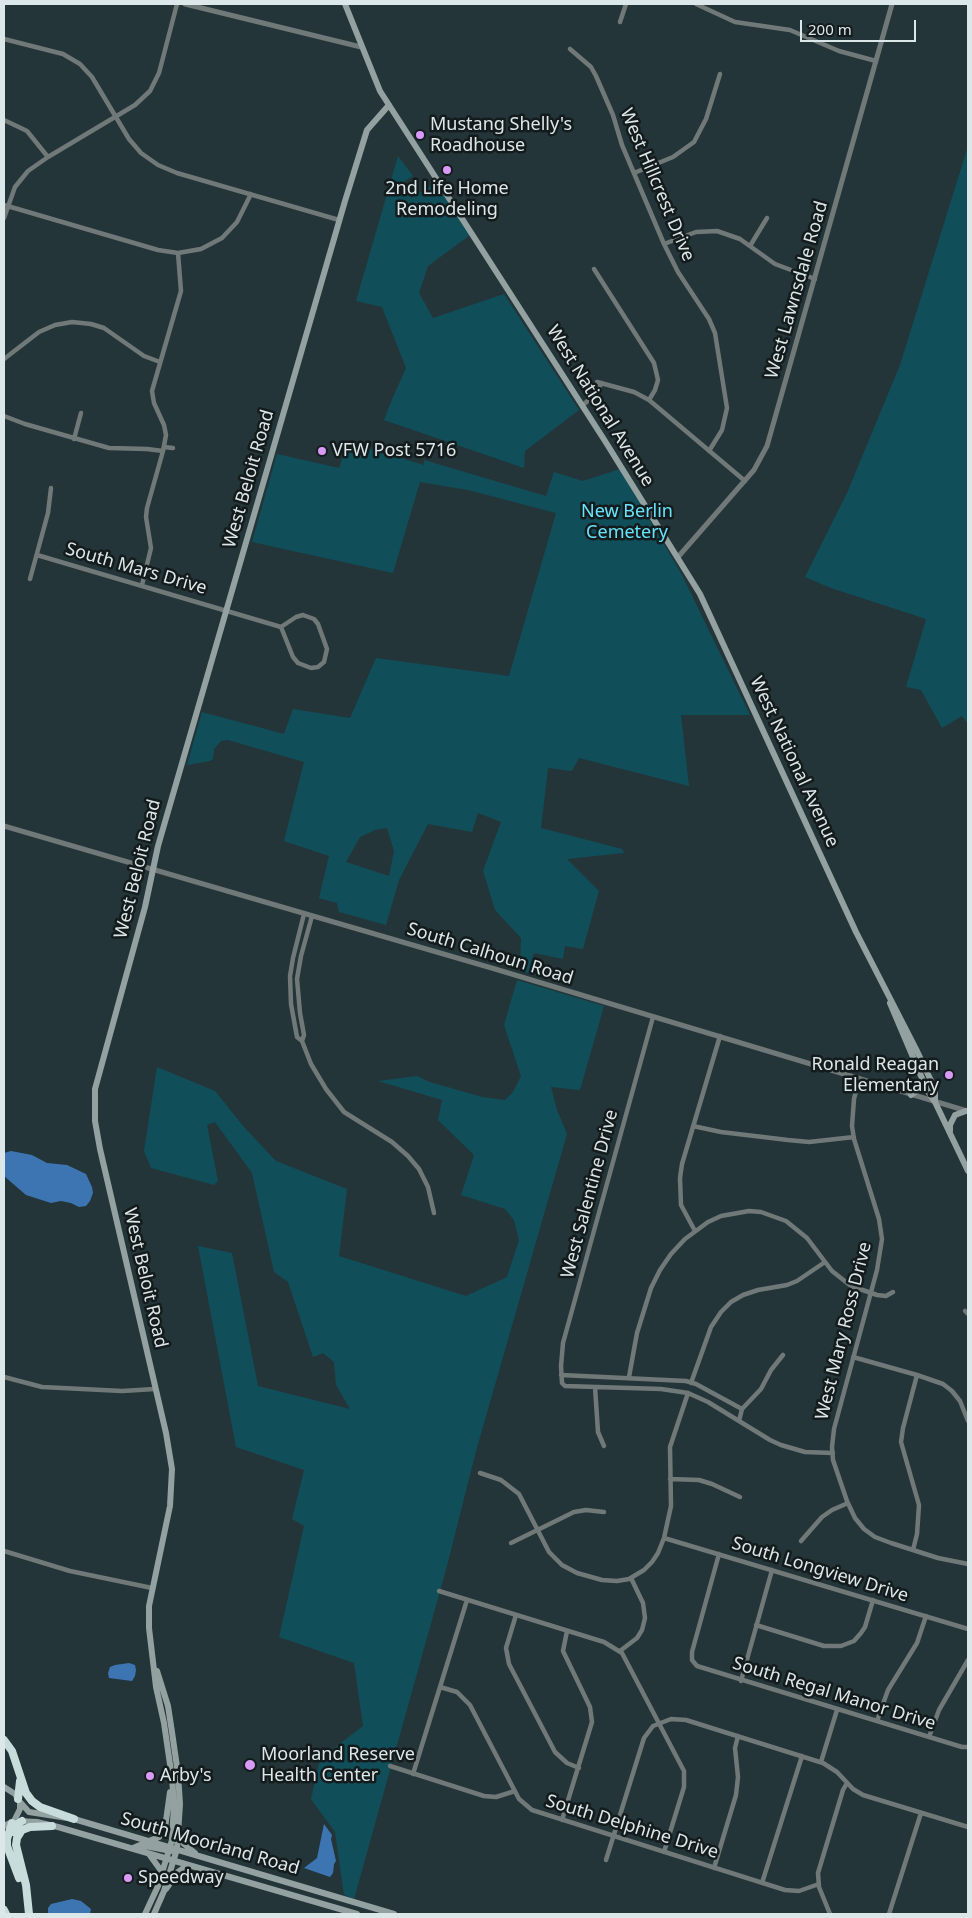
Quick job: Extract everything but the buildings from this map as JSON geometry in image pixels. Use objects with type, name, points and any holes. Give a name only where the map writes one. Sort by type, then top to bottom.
[{"type":"highway","points":[[4,1740],[12,1751],[26,1794],[32,1801],[40,1807],[74,1819]]},
{"type":"highway","points":[[19,1801],[20,1772]]},
{"type":"highway","points":[[16,1822],[7,1839],[26,1897],[29,1914]]},
{"type":"highway","points":[[26,1897],[26,1885],[16,1845],[18,1837],[22,1830],[30,1827],[52,1826]]},
{"type":"highway","points":[[4,1910],[6,1914]]},
{"type":"main road","name":"West National Avenue","points":[[345,4],[374,80],[389,106],[582,406],[702,599],[888,997],[927,1090],[935,1102],[968,1171]]},
{"type":"main road","name":"West Beloit Road","points":[[154,1914],[164,1891],[172,1853],[174,1804],[164,1722],[156,1687],[149,1618],[152,1588],[168,1518],[172,1487],[170,1451],[137,1305],[115,1221],[100,1148],[94,1109],[97,1078],[187,745],[339,220],[364,137],[371,124],[389,106]]},
{"type":"main road","name":"West National Avenue","points":[[888,997],[897,1010],[935,1089],[935,1102]]},
{"type":"main road","points":[[911,1094],[921,1086],[921,1076]]},
{"type":"main road","points":[[950,1132],[950,1125],[955,1115],[967,1111]]},
{"type":"main road","name":"West Beloit Road","points":[[146,1914],[179,1834],[180,1804],[178,1774],[168,1706],[154,1660]]},
{"type":"main road","points":[[148,1841],[159,1837],[166,1828],[172,1778]]},
{"type":"main road","name":"South Moorland Road","points":[[4,1787],[11,1790],[29,1812],[74,1819],[148,1841],[194,1866],[357,1914]]},
{"type":"main road","points":[[4,1826],[16,1822],[19,1801]]},
{"type":"main road","name":"South Moorland Road","points":[[16,1822],[37,1822],[148,1853],[198,1855],[394,1914]]},
{"type":"main road","points":[[179,1834],[184,1844],[198,1855]]},
{"type":"main road","points":[[131,1848],[140,1845],[172,1853]]},
{"type":"main road","points":[[148,1853],[162,1872]]},
{"type":"main road","points":[[164,1891],[178,1872],[185,1867],[194,1866]]},
{"type":"street","points":[[4,218],[6,206],[19,180],[35,165],[140,102],[154,84],[162,63],[177,4]]},
{"type":"street","points":[[185,4],[361,47]]},
{"type":"street","points":[[620,22],[626,4]]},
{"type":"street","points":[[696,4],[735,22],[790,30],[839,51],[876,61]]},
{"type":"street","name":"West Lawnsdale Road","points":[[678,558],[745,481],[759,463],[767,446],[892,4]]},
{"type":"street","points":[[4,39],[63,54],[75,59],[92,77],[135,147],[158,165],[177,173],[339,220]]},
{"type":"street","name":"West Hillcrest Drive","points":[[570,49],[591,66],[664,244],[678,272],[709,319],[718,343],[727,408],[722,430],[709,450]]},
{"type":"street","points":[[634,173],[673,157],[694,142],[706,119],[720,74]]},
{"type":"street","points":[[4,120],[26,131],[48,157]]},
{"type":"street","points":[[6,206],[158,250],[178,253],[201,249],[222,238],[237,222],[251,194]]},
{"type":"street","points":[[750,246],[767,218]]},
{"type":"street","points":[[664,244],[696,232],[710,230],[733,236],[775,264],[815,279]]},
{"type":"street","points":[[142,585],[151,548],[146,517],[147,508],[164,449],[165,430],[152,398],[160,362],[181,291],[178,253]]},
{"type":"street","points":[[594,269],[654,363],[658,380],[649,400]]},
{"type":"street","points":[[4,359],[39,332],[55,325],[72,322],[91,324],[104,328],[144,356],[160,362]]},
{"type":"street","points":[[582,406],[593,396],[599,382],[634,392],[649,400],[745,481]]},
{"type":"street","points":[[74,438],[81,413]]},
{"type":"street","points":[[4,416],[117,450],[173,448]]},
{"type":"street","points":[[30,579],[48,513],[52,488]]},
{"type":"street","name":"South Mars Drive","points":[[37,555],[281,626]]},
{"type":"street","points":[[302,615],[314,619],[318,624],[327,649],[324,662],[318,667],[311,668],[298,663],[293,656],[281,626],[302,615]]},
{"type":"street","name":"South Calhoun Road","points":[[4,826],[720,1036],[967,1111]]},
{"type":"street","points":[[304,914],[290,976],[292,1010],[297,1037],[302,1042],[311,1064],[326,1089],[344,1112],[392,1142],[419,1169],[428,1187],[434,1213]]},
{"type":"street","points":[[302,1042],[304,1035],[299,1009],[298,977],[301,956],[312,916]]},
{"type":"street","points":[[290,976],[298,977]]},
{"type":"street","points":[[292,1010],[299,1009]]},
{"type":"street","name":"West Salentine Drive","points":[[561,1377],[564,1343],[653,1017]]},
{"type":"street","points":[[695,1231],[685,1215],[682,1205],[680,1193],[682,1164],[720,1036]]},
{"type":"street","name":"West Mary Ross Drive","points":[[859,1078],[852,1112],[854,1137],[881,1229],[881,1252],[834,1429],[832,1453],[848,1503],[855,1518],[870,1534],[875,1538],[913,1550],[968,1564]]},
{"type":"street","points":[[694,1126],[721,1132],[809,1142],[854,1137]]},
{"type":"street","points":[[629,1378],[637,1333],[651,1288],[660,1270],[671,1254],[695,1231],[721,1216],[734,1212],[761,1212],[786,1221],[797,1228],[825,1262],[840,1278],[851,1286],[870,1294],[884,1296],[893,1292]]},
{"type":"street","points":[[690,1383],[711,1326],[730,1302],[758,1290],[787,1285],[797,1281],[825,1262]]},
{"type":"street","points":[[739,1421],[742,1409],[760,1389],[771,1370],[783,1355]]},
{"type":"street","points":[[853,1357],[936,1381],[948,1388],[960,1401],[968,1421]]},
{"type":"street","points":[[913,1550],[917,1534],[919,1505],[901,1442],[902,1428],[917,1375]]},
{"type":"street","points":[[4,1377],[42,1387],[136,1391],[155,1389]]},
{"type":"street","points":[[742,1409],[690,1383],[629,1378],[561,1377],[565,1386],[669,1390],[688,1393],[708,1402],[781,1445],[805,1452],[832,1453]]},
{"type":"street","points":[[594,1387],[598,1432],[604,1446]]},
{"type":"street","points":[[480,1473],[501,1480],[513,1488],[524,1500],[554,1558],[570,1570],[602,1580],[617,1581],[631,1578],[644,1570],[652,1562],[664,1538],[671,1506],[670,1447],[688,1393]]},
{"type":"street","points":[[670,1479],[699,1480],[740,1497]]},
{"type":"street","points":[[801,1541],[822,1517],[848,1503]]},
{"type":"street","points":[[511,1543],[579,1510],[604,1512]]},
{"type":"street","name":"South Longview Drive","points":[[664,1538],[968,1629]]},
{"type":"street","points":[[4,1551],[70,1570],[152,1588]]},
{"type":"street","name":"South Regal Manor Drive","points":[[719,1554],[692,1652],[694,1663],[699,1668],[968,1748]]},
{"type":"street","points":[[741,1681],[772,1570]]},
{"type":"street","points":[[620,1651],[637,1638],[642,1630],[645,1618],[643,1603],[631,1578]]},
{"type":"street","points":[[438,1591],[610,1645],[620,1651],[682,1766],[684,1775],[684,1787],[664,1852]]},
{"type":"street","points":[[413,1774],[467,1600]]},
{"type":"street","points":[[756,1625],[824,1646],[841,1646],[854,1641],[861,1633],[865,1627],[872,1600]]},
{"type":"street","points":[[516,1615],[506,1648],[508,1664],[555,1752],[567,1763],[579,1768]]},
{"type":"street","points":[[876,1721],[888,1690],[917,1643],[926,1616]]},
{"type":"street","points":[[562,1820],[591,1728],[592,1715],[589,1703],[565,1656],[563,1645],[567,1631]]},
{"type":"street","points":[[929,1737],[939,1710],[968,1660]]},
{"type":"street","name":"South Delphine Drive","points":[[440,1686],[457,1692],[470,1705],[515,1791],[523,1803],[532,1810],[792,1891],[804,1890],[818,1884]]},
{"type":"street","points":[[821,1762],[838,1710]]},
{"type":"street","points":[[606,1860],[644,1738],[659,1723],[671,1719],[683,1719],[821,1762],[837,1772],[847,1783],[863,1795],[968,1827]]},
{"type":"street","points":[[714,1868],[736,1795],[738,1777],[735,1748],[738,1736]]},
{"type":"street","points":[[762,1883],[802,1756]]},
{"type":"street","points":[[390,1766],[490,1797],[503,1796],[515,1791]]},
{"type":"street","points":[[830,1914],[818,1884],[819,1868],[847,1783]]},
{"type":"street","points":[[889,1914],[921,1813]]},
{"type":"green space","points":[[968,146],[968,724],[962,716],[942,728],[921,690],[906,687],[926,619],[831,588],[805,577],[847,493],[900,365]]},
{"type":"green space","points":[[398,156],[413,176],[402,183],[411,198],[436,182],[470,235],[428,266],[419,293],[433,318],[504,294],[579,410],[525,451],[524,468],[384,420],[406,368],[382,307],[356,301]]},
{"type":"green space","name":"New Berlin Cemetery","points":[[348,442],[424,465],[424,460],[546,496],[554,472],[583,481],[620,469],[682,575],[750,715],[681,715],[689,786],[579,758],[572,771],[548,768],[541,828],[622,849],[624,853],[567,859],[599,891],[583,949],[565,946],[563,959],[534,953],[530,965],[535,975],[520,970],[521,938],[495,910],[483,871],[501,822],[478,813],[472,832],[428,824],[399,880],[386,925],[339,912],[337,903],[319,898],[329,856],[284,841],[304,762],[228,740],[221,741],[214,749],[213,759],[210,761],[187,765],[202,712],[284,734],[293,709],[350,718],[376,658],[509,676],[556,513],[468,490],[420,482],[393,573],[252,542],[277,454],[339,468]],"holes":[[[387,828],[394,851],[389,876],[346,862],[360,837],[375,830]]]},
{"type":"green space","points":[[517,980],[604,1006],[580,1090],[551,1087],[557,1110],[567,1134],[476,1451],[447,1566],[354,1899],[344,1895],[335,1832],[311,1799],[320,1759],[363,1726],[354,1663],[279,1637],[304,1526],[292,1519],[304,1470],[236,1447],[198,1246],[232,1253],[258,1386],[350,1409],[336,1385],[334,1362],[323,1353],[313,1357],[288,1282],[274,1272],[252,1173],[215,1122],[207,1125],[218,1181],[214,1185],[151,1168],[144,1151],[157,1067],[215,1091],[244,1127],[276,1161],[347,1189],[339,1256],[466,1296],[507,1277],[519,1240],[514,1220],[505,1209],[461,1195],[474,1155],[438,1120],[442,1100],[378,1081],[417,1076],[430,1082],[482,1097],[505,1100],[513,1092],[521,1076],[504,1025]]},
{"type":"water","points":[[11,1151],[32,1155],[47,1163],[67,1165],[86,1174],[93,1193],[90,1201],[86,1206],[79,1207],[61,1201],[51,1203],[26,1195],[4,1176],[4,1153]]},
{"type":"water","points":[[129,1663],[135,1665],[136,1670],[132,1681],[109,1678],[110,1667]]},
{"type":"water","points":[[324,1824],[332,1835],[331,1839],[336,1861],[330,1877],[304,1868],[317,1858]]},
{"type":"water","points":[[72,1899],[81,1901],[91,1909],[90,1914],[48,1914],[48,1908],[51,1904]]},
{"type":"place","name":"Mustang Shelly's Roadhouse","points":[[420,135]]},
{"type":"place","name":"2nd Life Home Remodeling","points":[[447,170]]},
{"type":"place","name":"VFW Post 5716","points":[[322,451]]},
{"type":"place","name":"Ronald Reagan Elementary","points":[[949,1075]]},
{"type":"place","name":"Moorland Reserve Health Center","points":[[250,1765]]},
{"type":"place","name":"Arby's","points":[[150,1776]]},
{"type":"place","name":"Speedway","points":[[128,1878]]}]
